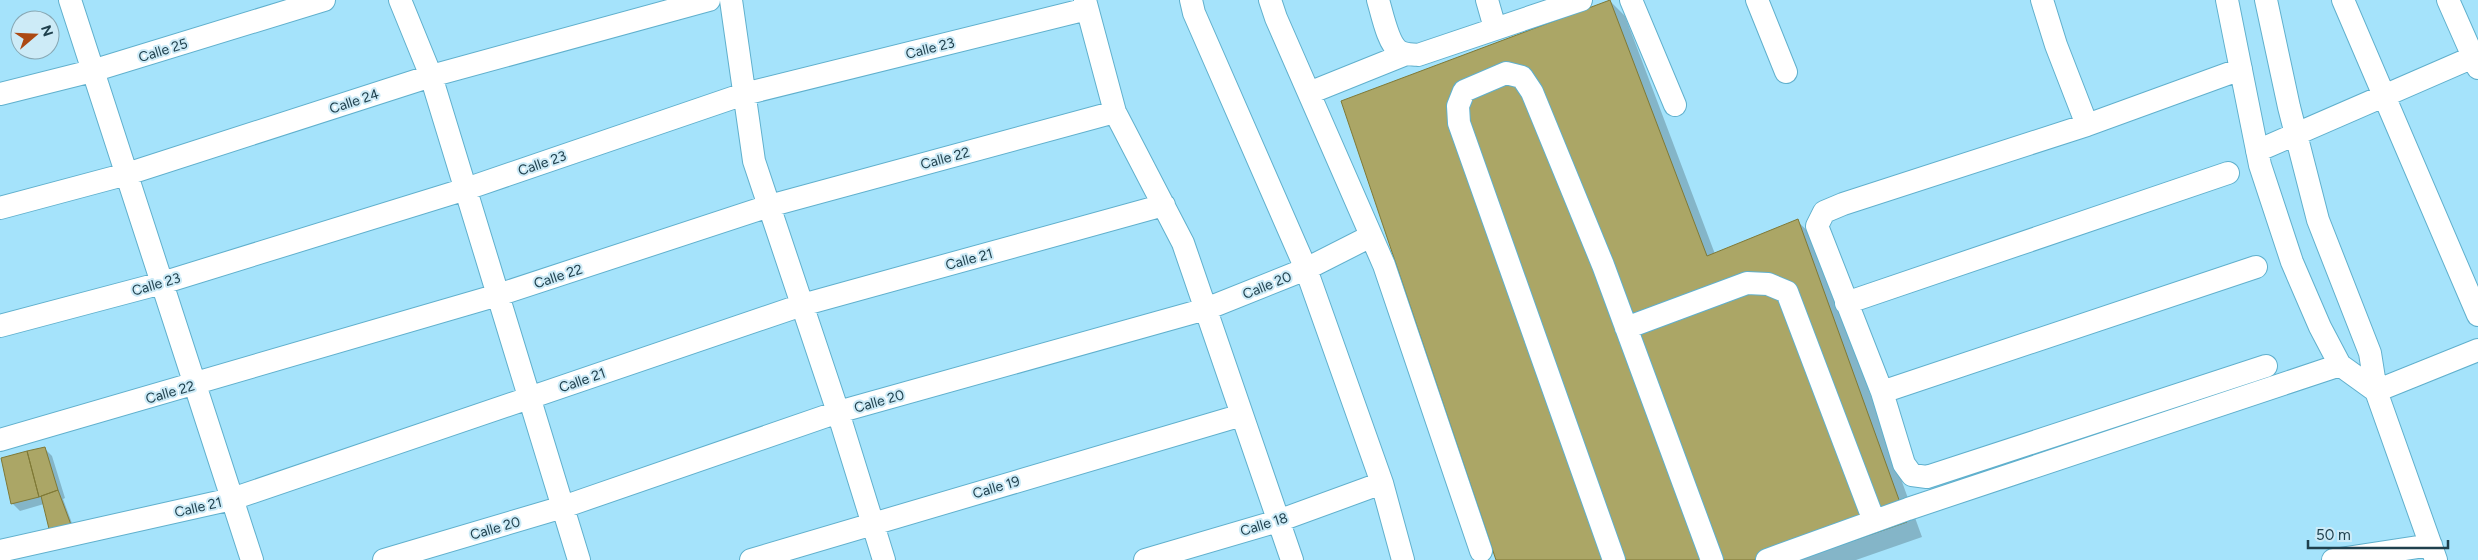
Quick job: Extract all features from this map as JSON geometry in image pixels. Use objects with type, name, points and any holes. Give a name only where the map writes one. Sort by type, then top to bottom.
[{"type":"street","points":[[70,0],[252,560]]},
{"type":"street","name":"Calle 25","points":[[0,94],[92,71],[324,0]]},
{"type":"street","points":[[400,0],[431,76],[579,560]]},
{"type":"street","name":"Calle 24","points":[[0,208],[127,174],[431,76],[710,0]]},
{"type":"street","points":[[731,0],[754,161],[838,412],[884,560]]},
{"type":"street","points":[[1191,0],[1194,13],[1306,269],[1382,483],[1403,560]]},
{"type":"street","points":[[1270,0],[1384,265],[1481,552]]},
{"type":"street","points":[[1378,0],[1397,50],[1406,54],[1418,55],[1581,0]]},
{"type":"street","points":[[1486,0],[1495,28]]},
{"type":"street","points":[[1631,0],[1675,105]]},
{"type":"street","points":[[1757,0],[1786,72]]},
{"type":"street","points":[[2042,0],[2056,46],[2087,125]]},
{"type":"street","points":[[2228,0],[2257,151],[2292,262],[2320,327],[2340,365],[2376,391]]},
{"type":"street","points":[[2266,0],[2288,107],[2297,135],[2318,220],[2370,353],[2376,391],[2433,552],[2333,560]]},
{"type":"street","points":[[2342,0],[2478,315]]},
{"type":"street","points":[[2257,151],[2476,60],[2448,0]]},
{"type":"street","points":[[1086,4],[1116,112],[1184,243],[1292,560]]},
{"type":"street","name":"Calle 23","points":[[0,326],[162,282],[466,189],[744,94],[1086,4]]},
{"type":"street","points":[[1309,93],[1406,54]]},
{"type":"street","points":[[2241,69],[2087,125],[1843,204],[1824,212],[1818,226],[1882,392],[1904,464],[1912,475],[1927,477],[2266,366]]},
{"type":"street","points":[[1614,560],[1460,123],[1458,106],[1464,91],[1506,73],[1522,77],[1532,92],[1626,328],[1712,560]]},
{"type":"street","name":"Calle 22","points":[[0,440],[195,385],[498,295],[769,206],[1116,112]]},
{"type":"street","points":[[1846,302],[2228,173]]},
{"type":"street","name":"Calle 21","points":[[0,551],[232,499],[802,305],[1164,205]]},
{"type":"street","name":"Calle 20","points":[[384,560],[563,508],[838,412],[1206,309],[1306,269],[1371,236]]},
{"type":"street","points":[[1882,392],[2256,267]]},
{"type":"street","points":[[1626,328],[1747,283],[1768,284],[1787,292],[1874,521]]},
{"type":"street","points":[[2376,391],[2478,350]]},
{"type":"street","points":[[1767,560],[1874,521],[2340,365]]},
{"type":"street","name":"Calle 19","points":[[751,560],[1242,415]]},
{"type":"street","name":"Calle 18","points":[[1145,560],[1278,521],[1382,483]]},
{"type":"building","points":[[1610,0],[1707,256],[1798,219],[1907,522],[1797,560],[1496,560],[1341,101]]},
{"type":"building","points":[[45,447],[58,490],[39,497],[27,451]]},
{"type":"building","points":[[27,451],[39,497],[11,504],[1,458]]},
{"type":"building","points":[[58,490],[73,530],[51,537],[41,496]]}]
